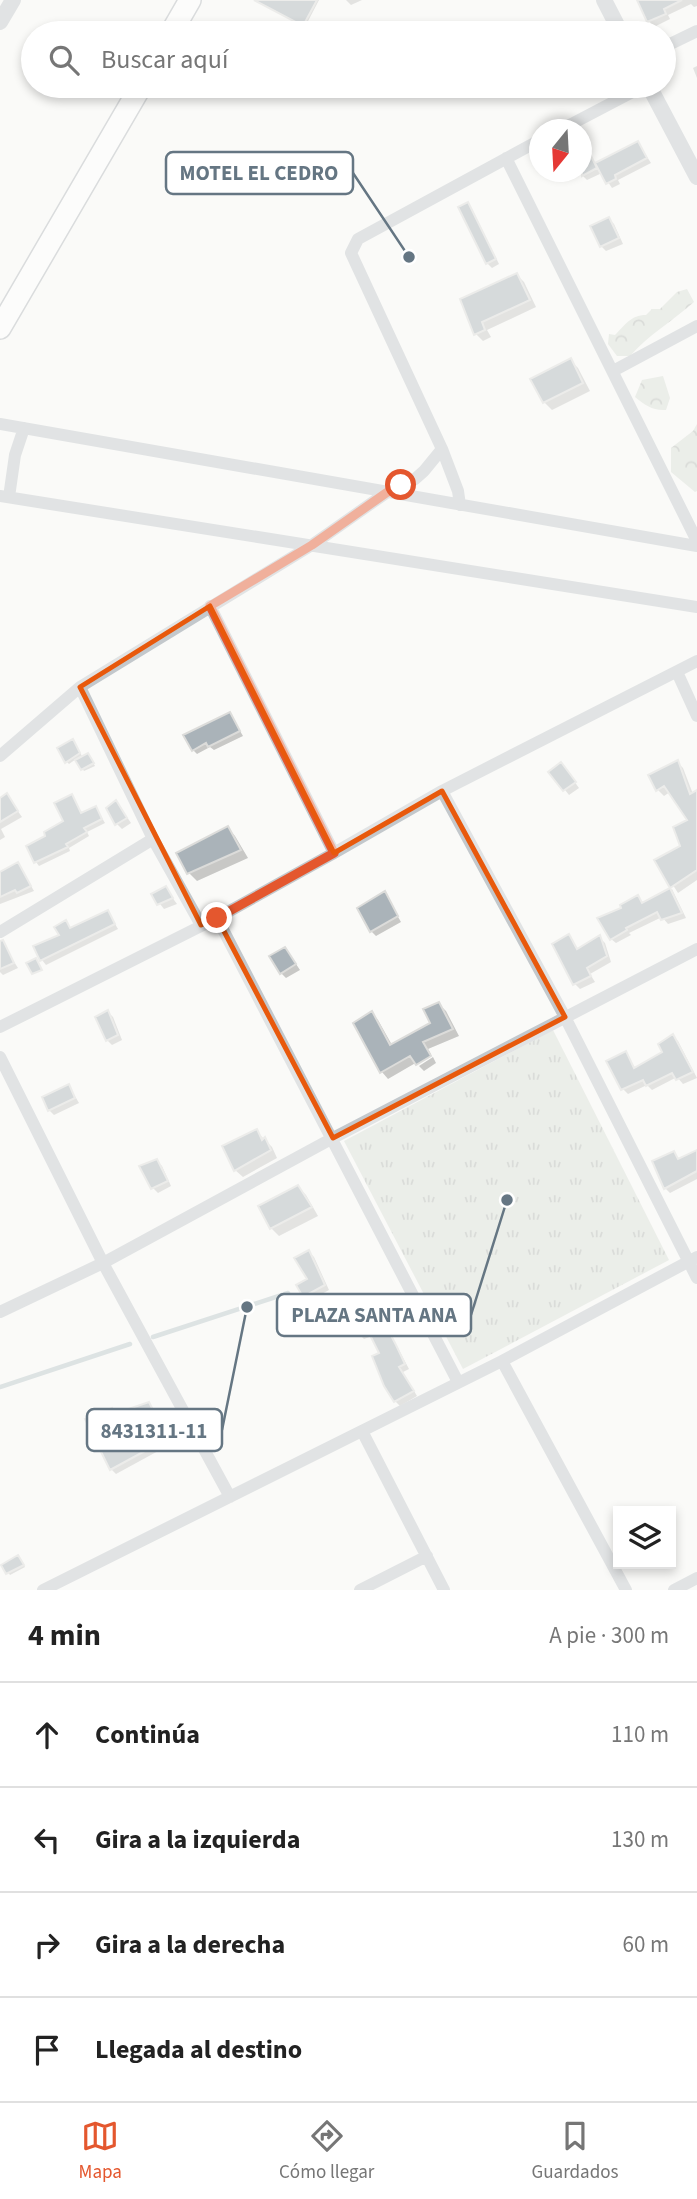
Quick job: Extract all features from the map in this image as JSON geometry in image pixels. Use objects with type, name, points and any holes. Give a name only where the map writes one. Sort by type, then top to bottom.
[{"type":"highway","points":[[178,21],[190,0]]},
{"type":"highway","points":[[0,328],[134,98]]},
{"type":"street","points":[[0,22],[13,0]]},
{"type":"street","points":[[604,0],[615,21]]},
{"type":"street","points":[[676,41],[697,31]]},
{"type":"street","points":[[582,119],[623,98]]},
{"type":"street","points":[[653,98],[697,177]]},
{"type":"street","points":[[460,505],[458,491],[442,449],[351,253],[358,239],[529,146]]},
{"type":"street","points":[[506,158],[697,543]]},
{"type":"street","points":[[613,371],[697,326]]},
{"type":"street","points":[[0,424],[386,493],[697,543]]},
{"type":"street","points":[[24,428],[5,497],[697,607]]},
{"type":"street","points":[[0,756],[80,687],[312,545],[386,493],[415,479],[442,449]]},
{"type":"street","points":[[210,606],[334,853]]},
{"type":"street","points":[[0,1027],[217,918],[442,790],[697,660]]},
{"type":"street","points":[[677,671],[697,716]]},
{"type":"street","points":[[80,687],[153,839],[201,925]]},
{"type":"street","points":[[442,790],[693,1259],[697,1278]]},
{"type":"street","points":[[0,932],[153,839]]},
{"type":"street","points":[[217,918],[458,1382]]},
{"type":"street","points":[[0,1312],[103,1263],[333,1138],[697,949]]},
{"type":"street","points":[[0,1057],[103,1263],[230,1497]]},
{"type":"street","points":[[43,1590],[502,1361],[693,1259]]},
{"type":"street","points":[[502,1361],[626,1590]]},
{"type":"street","points":[[362,1431],[444,1590]]},
{"type":"street","points":[[360,1590],[427,1556]]},
{"type":"street","points":[[674,1590],[697,1578]]},
{"type":"highlighted area","points":[[210,606],[334,853],[442,791],[565,1017],[333,1138],[217,918],[201,925],[80,687]]},
{"type":"green space","points":[[687,289],[694,302],[630,356],[617,356],[608,344],[609,334],[615,335],[632,319],[646,315],[652,309],[660,309],[677,292]]},
{"type":"green space","points":[[663,376],[670,398],[666,410],[649,407],[635,397],[642,380]]},
{"type":"green space","points":[[697,424],[695,492],[671,472],[671,448],[693,431]]},
{"type":"green space","points":[[553,1030],[669,1260],[463,1369],[344,1141]]},
{"type":"building","points":[[254,0],[317,0],[306,21],[294,21]]},
{"type":"building","points":[[637,0],[682,0],[664,9],[666,14],[647,21]]},
{"type":"building","points":[[638,141],[647,158],[615,175],[616,179],[606,184],[595,163]]},
{"type":"building","points":[[592,158],[597,168],[592,171]]},
{"type":"building","points":[[468,202],[496,259],[486,264],[458,207]]},
{"type":"building","points":[[609,217],[619,238],[600,247],[590,226]]},
{"type":"building","points":[[517,273],[530,300],[482,322],[485,330],[474,335],[460,299]]},
{"type":"building","points":[[571,358],[583,383],[543,403],[530,379]]},
{"type":"building","points":[[230,712],[240,731],[208,747],[206,743],[192,751],[183,735]]},
{"type":"building","points":[[73,739],[80,753],[65,763],[57,748]]},
{"type":"building","points":[[88,753],[94,763],[81,770],[75,760]]},
{"type":"building","points":[[678,760],[690,794],[697,790],[697,870],[670,888],[654,860],[680,846],[673,827],[687,820],[664,786],[656,791],[648,775]]},
{"type":"building","points":[[561,762],[576,782],[563,791],[548,772]]},
{"type":"building","points":[[7,793],[18,811],[0,822],[0,798]]},
{"type":"building","points":[[72,794],[81,813],[96,806],[102,819],[84,828],[87,832],[66,844],[68,847],[34,863],[26,846],[45,836],[44,832],[63,821],[54,803]]},
{"type":"building","points":[[116,800],[127,818],[115,825],[106,808]]},
{"type":"building","points":[[228,826],[241,850],[187,874],[176,853]]},
{"type":"building","points":[[18,862],[31,886],[0,897],[0,872]]},
{"type":"building","points":[[166,886],[173,898],[157,905],[151,894]]},
{"type":"building","points":[[670,888],[682,913],[661,920],[657,912],[626,928],[627,930],[610,940],[597,918],[621,908],[620,905],[638,895],[642,903]]},
{"type":"building","points":[[385,891],[398,916],[370,932],[357,908]]},
{"type":"building","points":[[108,910],[115,924],[40,961],[33,946],[59,935],[54,927],[66,920],[70,928]]},
{"type":"building","points":[[569,934],[577,949],[600,935],[607,956],[587,968],[591,976],[573,985],[552,944]]},
{"type":"building","points":[[3,940],[14,963],[0,969],[0,941]]},
{"type":"building","points":[[285,947],[296,964],[280,974],[269,956]]},
{"type":"building","points":[[36,958],[42,970],[32,974],[26,963]]},
{"type":"building","points":[[439,1002],[453,1029],[423,1042],[431,1056],[416,1065],[410,1056],[380,1073],[353,1023],[372,1011],[390,1045],[430,1023],[423,1009]]},
{"type":"building","points":[[108,1010],[118,1035],[106,1041],[95,1017]]},
{"type":"building","points":[[673,1034],[693,1072],[676,1080],[672,1073],[646,1086],[643,1080],[621,1090],[606,1061],[626,1051],[634,1068],[662,1052],[658,1044]]},
{"type":"building","points":[[69,1084],[75,1098],[48,1111],[42,1097]]},
{"type":"building","points":[[257,1129],[262,1140],[265,1137],[271,1150],[234,1171],[222,1146]]},
{"type":"building","points":[[697,1150],[697,1171],[664,1189],[652,1161],[674,1151],[678,1159]]},
{"type":"building","points":[[157,1159],[168,1181],[151,1189],[139,1166]]},
{"type":"building","points":[[298,1185],[312,1207],[270,1229],[258,1206]]},
{"type":"building","points":[[309,1250],[325,1285],[303,1297],[296,1285],[307,1279],[294,1258]]},
{"type":"building","points":[[366,1300],[370,1308],[375,1305],[405,1364],[399,1367],[414,1391],[394,1402],[384,1386],[372,1356],[379,1353],[368,1331],[357,1335],[345,1311]]},
{"type":"building","points":[[149,1402],[167,1439],[110,1470],[85,1419],[112,1408],[114,1414]]},
{"type":"building","points":[[18,1555],[24,1565],[6,1574],[1,1565]]},
{"type":"waterway","points":[[153,1337],[288,1293]]},
{"type":"waterway","points":[[0,1387],[130,1344]]},
{"type":"place","name":"MOTEL EL CEDRO","points":[[409,257]]},
{"type":"place","name":"PLAZA SANTA ANA","points":[[507,1200]]},
{"type":"place","name":"8431311-11","points":[[247,1307]]},
{"type":"route","points":[[217,918],[334,853],[210,606],[312,545],[401,485]]}]
